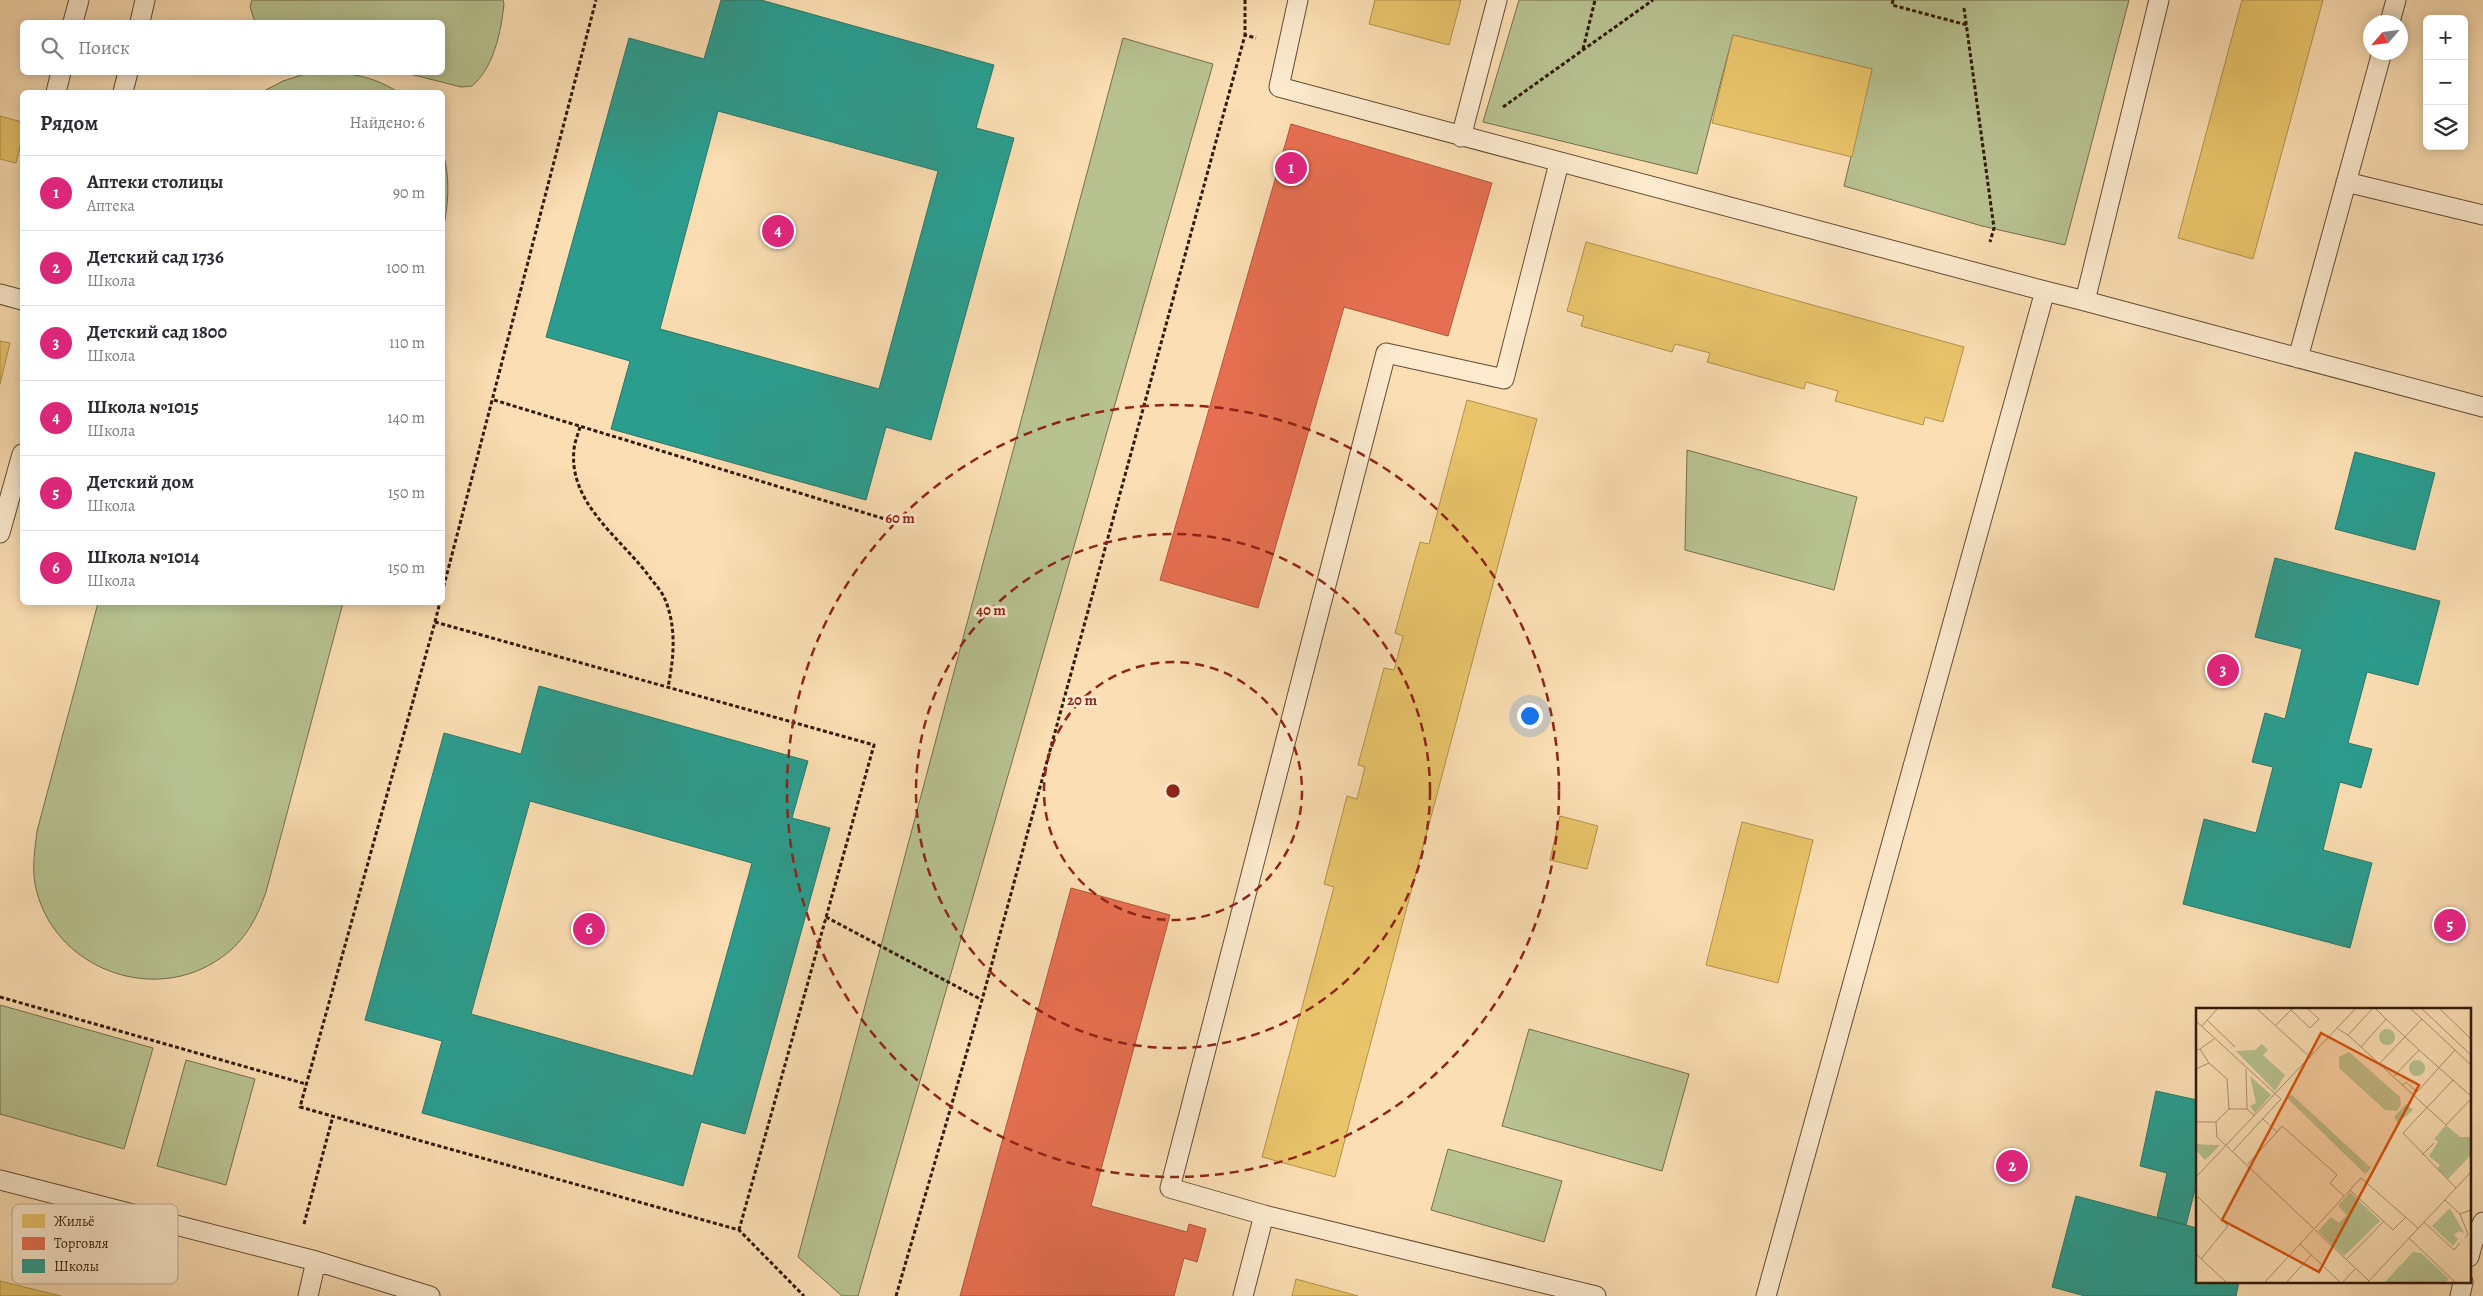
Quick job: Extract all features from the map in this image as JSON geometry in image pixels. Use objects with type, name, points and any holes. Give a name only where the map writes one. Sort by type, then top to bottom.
[{"type":"lane","points":[[74,20],[79,0]]},
{"type":"lane","points":[[140,20],[145,0]]},
{"type":"lane","points":[[1298,0],[1279,88],[2483,407]]},
{"type":"lane","points":[[1462,137],[1498,0]]},
{"type":"lane","points":[[2085,302],[2159,0]]},
{"type":"lane","points":[[2392,15],[2396,0]]},
{"type":"lane","points":[[2298,358],[2380,60]]},
{"type":"lane","points":[[56,90],[60,75]]},
{"type":"lane","points":[[124,90],[127,75]]},
{"type":"lane","points":[[1559,162],[1504,379],[1386,353],[1170,1188],[1264,1215],[1596,1296]]},
{"type":"lane","points":[[2346,182],[2483,215]]},
{"type":"lane","points":[[1766,1296],[2045,291]]},
{"type":"lane","points":[[0,294],[20,299]]},
{"type":"lane","points":[[0,530],[20,461]]},
{"type":"lane","points":[[0,1180],[93,1204]]},
{"type":"lane","points":[[1243,1296],[1264,1215]]},
{"type":"lane","points":[[2470,1253],[2473,1242],[2483,1222]]},
{"type":"lane","points":[[178,1226],[316,1261],[430,1296]]},
{"type":"lane","points":[[308,1296],[316,1261]]},
{"type":"path","points":[[445,582],[494,400],[596,0]]},
{"type":"path","points":[[896,1296],[982,1000],[1245,35],[1245,0]]},
{"type":"path","points":[[1583,50],[1595,0]]},
{"type":"path","points":[[1462,137],[1653,0]]},
{"type":"path","points":[[1893,0],[1892,5],[1967,25]]},
{"type":"path","points":[[1964,8],[1994,228],[1982,274]]},
{"type":"path","points":[[1245,35],[1288,44]]},
{"type":"path","points":[[494,400],[898,523]]},
{"type":"path","points":[[580,427],[574,448],[575,474],[586,500],[603,524],[644,568],[664,597],[673,628],[673,658],[668,687]]},
{"type":"path","points":[[439,605],[300,1107],[739,1230],[804,1296]]},
{"type":"path","points":[[435,622],[874,744],[739,1230]]},
{"type":"path","points":[[826,916],[982,1000]]},
{"type":"path","points":[[0,997],[306,1084]]},
{"type":"path","points":[[295,1256],[333,1116]]},
{"type":"green space","points":[[252,0],[503,0],[504,4],[495,48],[486,69],[472,86],[461,87],[414,75],[445,75],[445,20],[254,20],[250,7]]},
{"type":"green space","points":[[1519,0],[2129,0],[2065,245],[1982,226],[1844,186],[1872,69],[1733,35],[1697,174],[1483,122]]},
{"type":"green space","points":[[1123,38],[1213,64],[858,1296],[842,1296],[798,1257]]},
{"type":"green space","points":[[302,75],[356,75],[377,81],[395,90],[266,90],[283,81]]},
{"type":"green space","points":[[445,162],[448,190],[445,220]]},
{"type":"green space","points":[[1687,450],[1857,497],[1834,590],[1685,550]]},
{"type":"green space","points":[[97,605],[342,605],[266,892],[259,911],[244,936],[222,957],[195,972],[166,978],[137,978],[109,971],[83,957],[61,938],[45,913],[34,877],[37,831]]},
{"type":"green space","points":[[0,1005],[153,1048],[124,1149],[0,1114]]},
{"type":"green space","points":[[1529,1029],[1689,1074],[1662,1171],[1502,1126]]},
{"type":"green space","points":[[186,1060],[255,1079],[226,1185],[157,1166]]},
{"type":"green space","points":[[1448,1149],[1562,1181],[1544,1242],[1431,1210]]},
{"type":"building: Жильё","points":[[1375,0],[1461,0],[1449,45],[1369,24]]},
{"type":"building: Жильё","points":[[2242,0],[2323,0],[2253,259],[2178,238]]},
{"type":"building: Жильё","points":[[1733,35],[1872,69],[1852,157],[1712,123]]},
{"type":"building: Жильё","points":[[0,116],[20,121],[20,146],[16,163],[0,159]]},
{"type":"building: Жильё","points":[[1586,242],[1964,347],[1943,422],[1925,417],[1923,425],[1835,401],[1838,391],[1806,382],[1804,389],[1707,362],[1710,353],[1675,344],[1672,352],[1581,326],[1584,316],[1567,311]]},
{"type":"building: Жильё","points":[[0,341],[10,343],[0,384]]},
{"type":"building: Жильё","points":[[1467,400],[1537,419],[1335,1177],[1262,1157],[1334,887],[1324,884],[1347,796],[1357,799],[1365,767],[1358,765],[1384,668],[1394,670],[1403,636],[1395,633],[1420,542],[1429,544]]},
{"type":"building: Жильё","points":[[1560,816],[1598,826],[1587,869],[1550,860]]},
{"type":"building: Жильё","points":[[1742,822],[1813,840],[1778,983],[1706,965]]},
{"type":"building: Жильё","points":[[1296,1279],[1358,1296],[1292,1296]]},
{"type":"building: Жильё","points":[[0,1281],[61,1296],[0,1296]]},
{"type":"building: Торговля","points":[[1291,124],[1492,183],[1448,336],[1344,307],[1258,608],[1160,580]]},
{"type":"building: Торговля","points":[[1071,888],[1170,915],[1091,1206],[1187,1232],[1189,1224],[1206,1229],[1197,1262],[1184,1258],[1174,1296],[960,1296]]},
{"type":"building: Школы","points":[[721,0],[761,0],[994,65],[976,128],[1014,138],[931,440],[886,427],[866,500],[611,429],[630,361],[546,337],[629,38],[704,59]],"holes":[[[718,111],[938,171],[879,389],[660,329]]]},
{"type":"building: Школы","points":[[2355,452],[2435,473],[2415,550],[2335,529]]},
{"type":"building: Школы","points":[[2275,558],[2440,601],[2418,685],[2367,672],[2348,743],[2372,749],[2361,788],[2340,782],[2323,850],[2372,863],[2350,948],[2183,904],[2204,819],[2256,833],[2273,767],[2252,762],[2265,713],[2285,719],[2302,649],[2255,637]]},
{"type":"building: Школы","points":[[539,686],[808,761],[792,818],[830,828],[745,1134],[701,1122],[683,1186],[422,1113],[442,1041],[365,1020],[444,733],[521,754]],"holes":[[[530,801],[752,863],[693,1076],[471,1014]]]},
{"type":"building: Школы","points":[[2156,1091],[2196,1100],[2196,1186],[2186,1225],[2157,1217],[2167,1173],[2140,1166]]},
{"type":"building: Школы","points":[[2076,1196],[2196,1228],[2196,1284],[2239,1284],[2236,1296],[2085,1296],[2052,1287]]},
{"type":"place","name":"Аптеки столицы","points":[[1291,168]]},
{"type":"place","name":"Школа №1015","points":[[778,231]]},
{"type":"place","name":"Детский сад 1800","points":[[2223,670]]},
{"type":"place","name":"Детский дом","points":[[2450,925]]},
{"type":"place","name":"Школа №1014","points":[[589,929]]},
{"type":"place","name":"Детский сад 1736","points":[[2012,1166]]}]
